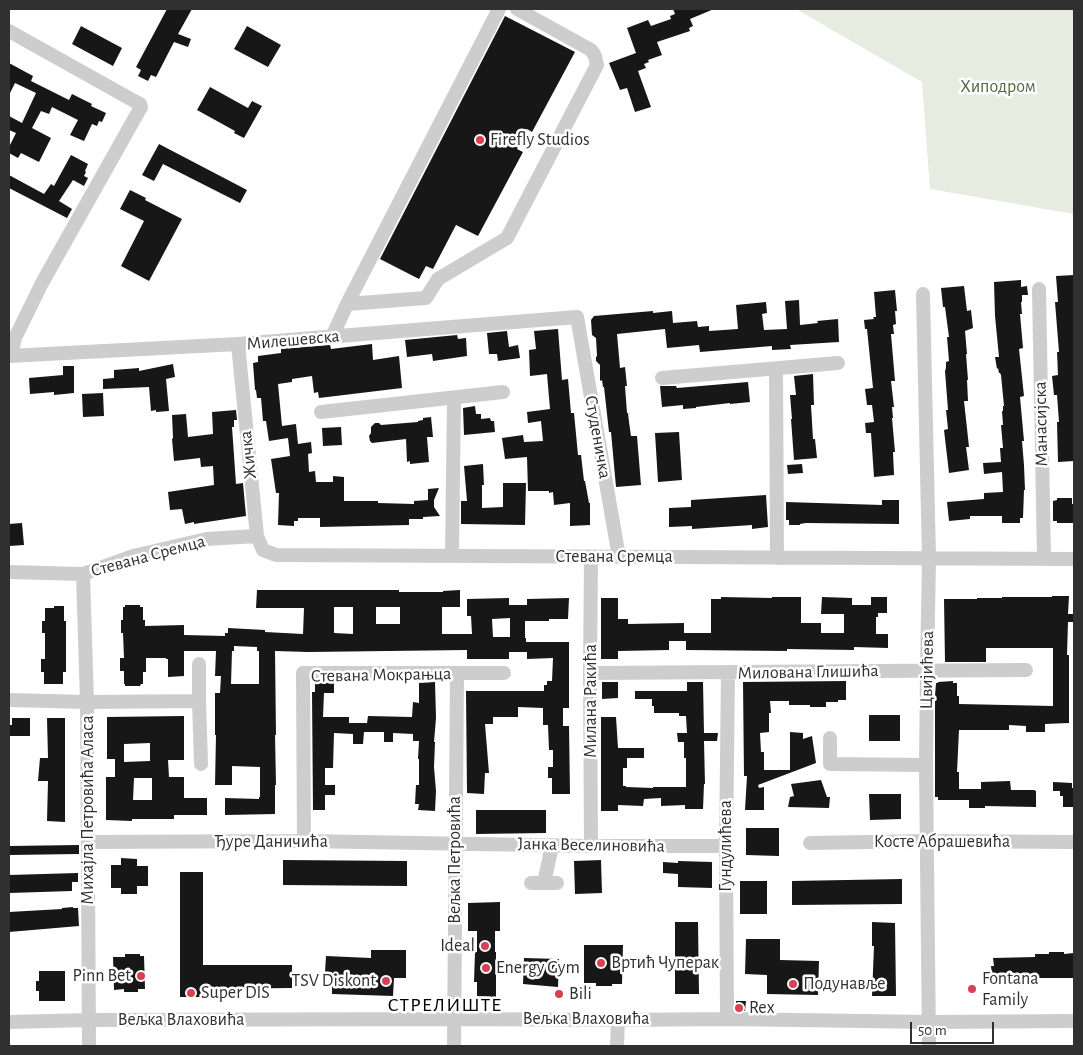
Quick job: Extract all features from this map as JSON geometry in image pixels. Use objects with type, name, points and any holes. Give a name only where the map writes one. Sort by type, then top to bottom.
[{"type":"street","points":[[332,337],[347,304],[499,9]]},
{"type":"street","points":[[347,304],[426,298],[438,280],[507,238],[597,65],[596,56],[591,50],[517,9]]},
{"type":"street","points":[[9,32],[140,104],[140,110],[42,283],[15,338],[10,356]]},
{"type":"street","name":"Манасијска","points":[[1039,288],[1044,559]]},
{"type":"street","name":"Цвијићева","points":[[922,294],[929,558],[926,765],[929,1046]]},
{"type":"street","name":"Милешевска","points":[[10,356],[238,344],[576,317]]},
{"type":"street","name":"Студеничка","points":[[576,317],[618,557]]},
{"type":"street","name":"Жичка","points":[[238,344],[257,536]]},
{"type":"street","points":[[662,378],[838,363]]},
{"type":"street","points":[[776,368],[777,558]]},
{"type":"street","points":[[321,412],[503,392]]},
{"type":"street","points":[[452,556],[454,398]]},
{"type":"street","name":"Стевана Сремца","points":[[9,572],[83,574],[134,556],[207,539],[257,536],[263,550],[276,555],[1074,559]]},
{"type":"street","name":"Милана Ракића","points":[[591,557],[591,846]]},
{"type":"street","name":"Михајла Петровића Аласа","points":[[83,574],[87,702],[89,1046]]},
{"type":"street","points":[[198,664],[201,764]]},
{"type":"street","name":"Милована Глишића","points":[[590,673],[1026,670]]},
{"type":"street","name":"Гундулићева","points":[[727,1019],[728,672]]},
{"type":"street","name":"Стевана Мокрањца","points":[[304,841],[303,673],[504,673]]},
{"type":"street","name":"Вељка Петровића","points":[[454,1046],[457,673]]},
{"type":"street","points":[[9,700],[87,702],[199,701]]},
{"type":"street","points":[[830,738],[830,764],[926,765]]},
{"type":"street","name":"Ђуре Даничића","points":[[88,842],[304,841],[455,844]]},
{"type":"street","name":"Косте Абрашевића","points":[[810,843],[926,841],[1074,842]]},
{"type":"street","name":"Јанка Веселиновића","points":[[455,844],[726,846]]},
{"type":"street","points":[[544,883],[552,846]]},
{"type":"street","name":"Вељка Влаховића","points":[[9,1022],[454,1019],[1074,1021]]},
{"type":"street","points":[[617,1046],[618,1020]]},
{"type":"green space","name":"Хиподром","points":[[796,9],[1074,9],[1074,214],[930,189],[922,82]]},
{"type":"building","points":[[167,9],[192,9],[178,34],[191,39],[188,47],[174,42],[156,77],[151,75],[148,81],[138,76],[141,70],[136,67]]},
{"type":"building","points":[[673,9],[714,9],[690,19],[693,26],[689,28],[690,31],[657,42],[662,55],[648,60],[649,62],[644,64],[646,68],[638,71],[651,107],[635,112],[627,88],[620,90],[609,63],[636,53],[627,28],[648,20],[651,26],[671,19],[670,16],[675,14]]},
{"type":"building","name":"Firefly Studios","points":[[505,16],[575,52],[532,132],[527,129],[517,149],[523,152],[478,236],[456,225],[433,269],[426,266],[419,279],[380,259]]},
{"type":"building","points":[[81,26],[122,48],[113,66],[72,44]]},
{"type":"building","points":[[247,26],[281,45],[268,67],[234,49]]},
{"type":"building","points":[[9,63],[33,76],[31,81],[69,100],[72,94],[92,104],[91,106],[106,113],[102,122],[99,121],[97,126],[92,124],[84,141],[70,135],[78,120],[52,107],[49,114],[41,111],[32,128],[51,138],[39,162],[21,153],[18,158],[9,153],[9,147],[16,133],[9,130],[9,116],[22,123],[36,93],[15,83],[9,95]]},
{"type":"building","points":[[210,87],[248,108],[252,101],[262,106],[244,138],[197,110]]},
{"type":"building","points":[[159,144],[247,190],[240,203],[163,164],[154,181],[142,175]]},
{"type":"building","points":[[71,155],[88,164],[84,176],[88,178],[84,186],[73,180],[59,201],[72,209],[67,218],[9,188],[9,175],[44,194],[51,184],[54,186]]},
{"type":"building","points":[[130,190],[182,219],[149,281],[121,266],[144,221],[120,209]]},
{"type":"building","points":[[1074,275],[1074,461],[1058,462],[1057,422],[1059,422],[1057,395],[1054,395],[1052,376],[1058,375],[1057,352],[1059,352],[1055,302],[1058,302],[1056,276]]},
{"type":"building","points":[[1021,280],[1021,287],[1027,286],[1028,295],[1022,295],[1022,314],[1020,314],[1023,348],[1019,349],[1024,396],[1020,397],[1024,441],[1022,441],[1025,490],[1023,518],[1020,518],[1020,523],[1002,523],[1002,516],[970,516],[970,519],[949,521],[947,502],[984,499],[984,493],[1003,492],[1002,472],[984,474],[983,463],[1001,462],[1000,448],[1003,448],[1001,425],[1003,425],[1002,411],[1004,406],[1001,375],[997,369],[995,357],[999,357],[994,282]]},
{"type":"building","points":[[964,286],[967,311],[971,310],[973,328],[965,331],[968,401],[964,401],[969,447],[966,447],[969,470],[949,473],[944,430],[948,429],[945,371],[946,362],[949,361],[947,337],[949,337],[941,288]]},
{"type":"building","points":[[895,290],[896,324],[893,325],[894,334],[891,334],[895,381],[891,381],[894,407],[892,407],[892,418],[895,452],[893,452],[894,475],[874,477],[871,433],[866,433],[865,423],[874,422],[872,405],[867,405],[865,389],[873,388],[867,329],[865,329],[864,320],[876,317],[874,292]]},
{"type":"building","points":[[799,300],[800,325],[838,319],[839,342],[790,345],[791,349],[772,350],[772,346],[700,352],[699,345],[667,348],[665,329],[617,334],[620,368],[625,367],[627,413],[631,436],[637,436],[641,485],[616,487],[611,432],[609,432],[604,387],[602,380],[600,381],[600,365],[596,361],[596,338],[592,335],[591,320],[594,316],[672,311],[673,323],[697,321],[698,327],[709,326],[709,331],[738,329],[736,305],[766,302],[767,313],[762,314],[764,330],[787,329],[785,301]]},
{"type":"building","points":[[558,329],[562,380],[568,379],[571,413],[574,413],[578,455],[581,455],[584,481],[590,503],[590,525],[570,526],[570,503],[554,505],[553,492],[528,491],[527,457],[505,459],[502,438],[523,435],[524,442],[543,441],[541,421],[528,423],[527,412],[550,409],[547,374],[530,376],[529,350],[536,349],[534,331]]},
{"type":"building","points":[[507,331],[509,347],[518,345],[520,358],[498,361],[497,354],[489,354],[487,333]]},
{"type":"building","points":[[457,335],[458,339],[466,338],[467,356],[433,361],[432,354],[407,357],[405,340]]},
{"type":"building","points":[[372,344],[373,360],[399,356],[402,388],[319,398],[318,392],[314,393],[312,376],[292,379],[292,382],[278,384],[282,426],[296,424],[298,444],[311,442],[312,453],[308,454],[309,472],[315,471],[316,482],[333,482],[333,476],[344,477],[344,501],[414,504],[414,501],[428,500],[428,489],[439,488],[434,500],[434,507],[440,516],[409,519],[409,525],[320,527],[320,518],[298,518],[298,521],[294,521],[294,526],[278,525],[279,493],[276,493],[271,459],[290,456],[288,438],[269,441],[266,421],[263,421],[261,398],[257,398],[255,390],[253,363],[258,362],[258,356],[281,353],[281,349],[330,345],[331,349]]},
{"type":"building","points":[[173,364],[175,377],[166,379],[169,411],[151,411],[149,387],[103,389],[103,379],[114,378],[114,370],[139,368],[139,371]]},
{"type":"building","points":[[63,366],[74,366],[74,393],[54,395],[54,392],[30,394],[29,378],[63,375]]},
{"type":"building","points":[[813,374],[814,405],[811,405],[813,439],[815,439],[817,458],[794,460],[790,395],[796,395],[794,376]]},
{"type":"building","points":[[748,382],[750,402],[683,409],[683,405],[662,407],[660,386],[676,386],[677,388]]},
{"type":"building","points":[[103,393],[104,416],[83,417],[82,394]]},
{"type":"building","points":[[475,406],[476,414],[481,414],[481,419],[490,418],[491,421],[494,421],[495,432],[464,435],[463,408]]},
{"type":"building","points":[[236,410],[237,420],[234,420],[234,427],[232,427],[236,484],[243,483],[246,516],[185,524],[182,509],[170,510],[168,492],[214,485],[213,466],[201,467],[200,458],[174,461],[172,415],[186,414],[188,437],[213,434],[212,412]]},
{"type":"building","points":[[431,417],[433,437],[427,437],[429,462],[410,464],[410,461],[407,462],[406,439],[372,443],[370,441],[371,427],[375,423],[381,425],[418,422],[423,420],[423,418]]},
{"type":"building","points":[[341,427],[342,445],[323,446],[322,428]]},
{"type":"building","points":[[679,432],[682,480],[658,482],[655,433]]},
{"type":"building","points":[[483,464],[482,508],[503,507],[503,483],[526,483],[525,525],[461,524],[461,501],[467,501],[464,466]]},
{"type":"building","points":[[802,464],[803,473],[788,474],[787,465]]},
{"type":"building","points":[[766,495],[768,527],[752,529],[752,525],[692,529],[692,526],[669,527],[669,508],[691,507],[691,500]]},
{"type":"building","points":[[1057,498],[1072,498],[1072,504],[1074,504],[1074,523],[1057,523],[1057,521],[1053,521],[1053,501],[1057,500]]},
{"type":"building","points":[[882,500],[899,500],[899,524],[806,523],[789,525],[789,520],[786,520],[786,502],[882,505]]},
{"type":"building","points":[[22,523],[24,545],[9,546],[9,524]]},
{"type":"building","points":[[257,590],[399,590],[399,592],[443,592],[460,590],[460,607],[442,607],[442,634],[472,634],[471,616],[467,616],[467,599],[509,598],[509,605],[527,605],[527,599],[569,598],[568,619],[525,621],[525,638],[526,642],[569,642],[569,708],[563,708],[563,726],[569,726],[570,794],[552,794],[552,778],[548,778],[548,767],[553,767],[553,750],[549,750],[548,725],[543,725],[543,708],[518,707],[518,717],[493,717],[493,724],[485,724],[489,773],[485,773],[484,794],[467,793],[466,691],[544,691],[544,685],[547,685],[547,681],[552,681],[553,658],[527,659],[527,652],[509,652],[509,659],[467,659],[467,650],[275,651],[275,814],[225,815],[225,798],[259,799],[260,767],[232,766],[232,785],[215,785],[215,693],[220,693],[221,676],[215,676],[216,651],[184,651],[184,676],[168,677],[168,659],[166,658],[146,658],[146,672],[143,672],[143,684],[140,686],[125,686],[124,671],[120,671],[120,658],[124,658],[121,620],[123,620],[123,607],[125,605],[140,605],[140,607],[143,607],[145,626],[184,625],[184,635],[225,636],[225,633],[228,633],[228,628],[303,634],[304,608],[256,608]],"holes":[[[334,607],[353,607],[353,634],[334,633]],[[376,607],[400,607],[400,624],[376,624]],[[510,618],[510,637],[493,637],[492,619]],[[234,646],[257,647],[257,651],[259,651],[259,684],[231,684],[232,651],[234,651]]]},
{"type":"building","points":[[1069,596],[1068,614],[1074,614],[1074,622],[1068,622],[1069,723],[1045,724],[1045,732],[1026,732],[1026,726],[1009,725],[1009,730],[959,730],[957,772],[959,772],[959,789],[981,789],[981,782],[1010,781],[1011,790],[1036,791],[1036,807],[985,806],[985,808],[969,808],[969,800],[938,800],[938,797],[935,797],[936,683],[953,681],[953,683],[957,683],[959,704],[1053,706],[1053,648],[986,648],[986,662],[945,662],[944,599]]},
{"type":"building","points":[[721,597],[801,597],[801,623],[821,623],[821,633],[844,633],[844,614],[821,614],[822,597],[852,598],[852,605],[871,605],[871,597],[887,597],[887,613],[878,613],[878,617],[876,617],[876,634],[888,634],[888,648],[854,647],[854,650],[787,649],[787,651],[686,650],[686,641],[669,641],[669,650],[618,651],[618,659],[601,659],[601,598],[618,598],[618,619],[628,619],[628,624],[684,623],[684,633],[711,633],[711,599],[721,599]]},
{"type":"building","points":[[54,606],[64,606],[64,621],[66,621],[66,672],[63,672],[63,684],[44,684],[44,672],[41,672],[41,659],[45,659],[45,633],[42,633],[42,621],[45,621],[45,608],[54,608]]},
{"type":"building","points":[[846,681],[846,700],[826,702],[826,707],[789,705],[789,701],[770,701],[769,732],[760,733],[761,752],[764,752],[764,770],[790,770],[790,732],[803,733],[803,739],[812,736],[816,763],[758,785],[759,788],[764,787],[764,810],[745,810],[747,776],[744,776],[743,682]]},
{"type":"building","points":[[435,682],[435,811],[418,810],[419,804],[415,804],[416,785],[419,785],[419,741],[413,741],[413,734],[393,733],[393,742],[384,742],[384,732],[364,732],[363,744],[353,744],[353,734],[334,733],[333,768],[325,768],[325,785],[335,785],[335,795],[325,795],[325,810],[313,810],[312,692],[315,692],[315,683],[334,683],[334,693],[324,693],[323,717],[349,717],[349,723],[367,723],[368,716],[412,717],[413,702],[419,703],[419,683]]},
{"type":"building","points":[[602,682],[618,682],[618,698],[602,699]]},
{"type":"building","points":[[687,682],[703,682],[704,733],[718,733],[717,741],[704,741],[705,784],[703,809],[685,809],[685,805],[661,806],[661,798],[644,799],[643,806],[618,805],[618,811],[601,811],[601,717],[616,717],[618,748],[644,748],[644,758],[627,758],[627,768],[623,768],[623,786],[653,788],[686,787],[684,742],[678,742],[677,733],[687,733],[686,716],[679,716],[679,713],[654,713],[652,699],[635,699],[635,691],[687,691]]},
{"type":"building","points":[[869,715],[900,715],[900,741],[869,741]]},
{"type":"building","points":[[184,716],[184,760],[168,760],[169,777],[184,777],[184,798],[207,798],[207,815],[174,815],[174,819],[106,820],[106,777],[115,777],[115,759],[107,759],[107,717]],"holes":[[[150,743],[150,761],[124,762],[124,744]],[[134,778],[152,778],[152,800],[133,800]]]},
{"type":"building","points":[[12,718],[30,718],[30,736],[9,736],[9,725],[12,725]]},
{"type":"building","points":[[47,718],[65,718],[65,822],[47,821],[48,781],[38,781],[40,758],[48,758]]},
{"type":"building","points":[[821,780],[827,797],[830,797],[829,808],[788,807],[790,797],[794,796],[791,784]]},
{"type":"building","points":[[1053,782],[1072,783],[1072,788],[1074,788],[1074,807],[1063,807],[1063,796],[1060,796],[1060,791],[1053,791]]},
{"type":"building","points":[[869,794],[901,794],[901,819],[870,820]]},
{"type":"building","points":[[476,810],[546,810],[546,833],[476,834]]},
{"type":"building","points":[[746,828],[779,828],[779,856],[746,855]]},
{"type":"building","points":[[79,845],[79,854],[9,855],[9,846]]},
{"type":"building","points":[[121,858],[137,859],[137,866],[148,866],[148,886],[137,886],[137,894],[121,894],[121,888],[111,888],[111,865],[121,865]]},
{"type":"building","points":[[283,860],[407,861],[407,886],[283,885]]},
{"type":"building","points":[[601,860],[602,893],[575,894],[574,861]]},
{"type":"building","points":[[678,861],[712,862],[712,888],[678,887],[678,874],[663,873],[663,862],[678,863]]},
{"type":"building","points":[[180,872],[203,872],[203,965],[292,965],[292,988],[202,989],[203,997],[180,997]]},
{"type":"building","points":[[78,873],[78,882],[72,882],[72,891],[9,893],[9,875]]},
{"type":"building","points":[[902,879],[902,904],[792,905],[792,881]]},
{"type":"building","points":[[740,881],[767,881],[767,914],[740,914]]},
{"type":"building","points":[[500,902],[500,931],[495,931],[496,997],[477,996],[477,982],[474,982],[477,931],[468,931],[468,903]]},
{"type":"building","points":[[78,908],[79,926],[9,932],[9,912]]},
{"type":"building","points":[[675,922],[698,922],[699,994],[675,994]]},
{"type":"building","points":[[872,922],[895,923],[896,996],[872,996],[874,946],[872,946]]},
{"type":"building","points":[[746,939],[780,939],[780,960],[819,961],[818,995],[767,994],[767,975],[745,974]]},
{"type":"building","points":[[584,945],[623,945],[622,984],[596,986],[596,983],[584,983]]},
{"type":"building","points":[[371,950],[406,950],[406,978],[394,978],[393,996],[332,994],[332,972],[325,972],[326,956],[371,958]]},
{"type":"building","points":[[1049,952],[1074,953],[1074,978],[1035,978],[1035,982],[994,983],[991,966],[994,966],[993,958],[1035,957],[1035,954],[1049,954]]},
{"type":"building","points":[[125,954],[140,954],[140,956],[144,956],[145,989],[138,989],[138,992],[124,992],[124,989],[114,990],[113,957],[125,957]]},
{"type":"building","points":[[524,958],[559,959],[558,987],[523,984]]},
{"type":"building","points":[[39,971],[65,971],[65,1001],[39,1001],[36,981],[39,981]]},
{"type":"building","points":[[736,1001],[746,1001],[745,1011],[736,1010]]},
{"type":"place","name":"Firefly Studios","points":[[480,140]]},
{"type":"place","name":"Ideal","points":[[485,946]]},
{"type":"place","name":"Вртић Чуперак","points":[[601,963]]},
{"type":"place","name":"Energy Gym","points":[[486,968]]},
{"type":"place","name":"Pinn Bet","points":[[141,976]]},
{"type":"place","name":"TSV Diskont","points":[[386,981]]},
{"type":"place","name":"Подунавље","points":[[793,984]]},
{"type":"place","name":"Fontana Family","points":[[972,989]]},
{"type":"place","name":"Super DIS","points":[[191,993]]},
{"type":"place","name":"Bili","points":[[559,994]]},
{"type":"place","name":"Rex","points":[[739,1008]]},
{"type":"district","name":"СТРЕЛИШТЕ","points":[[445,1005]]}]
